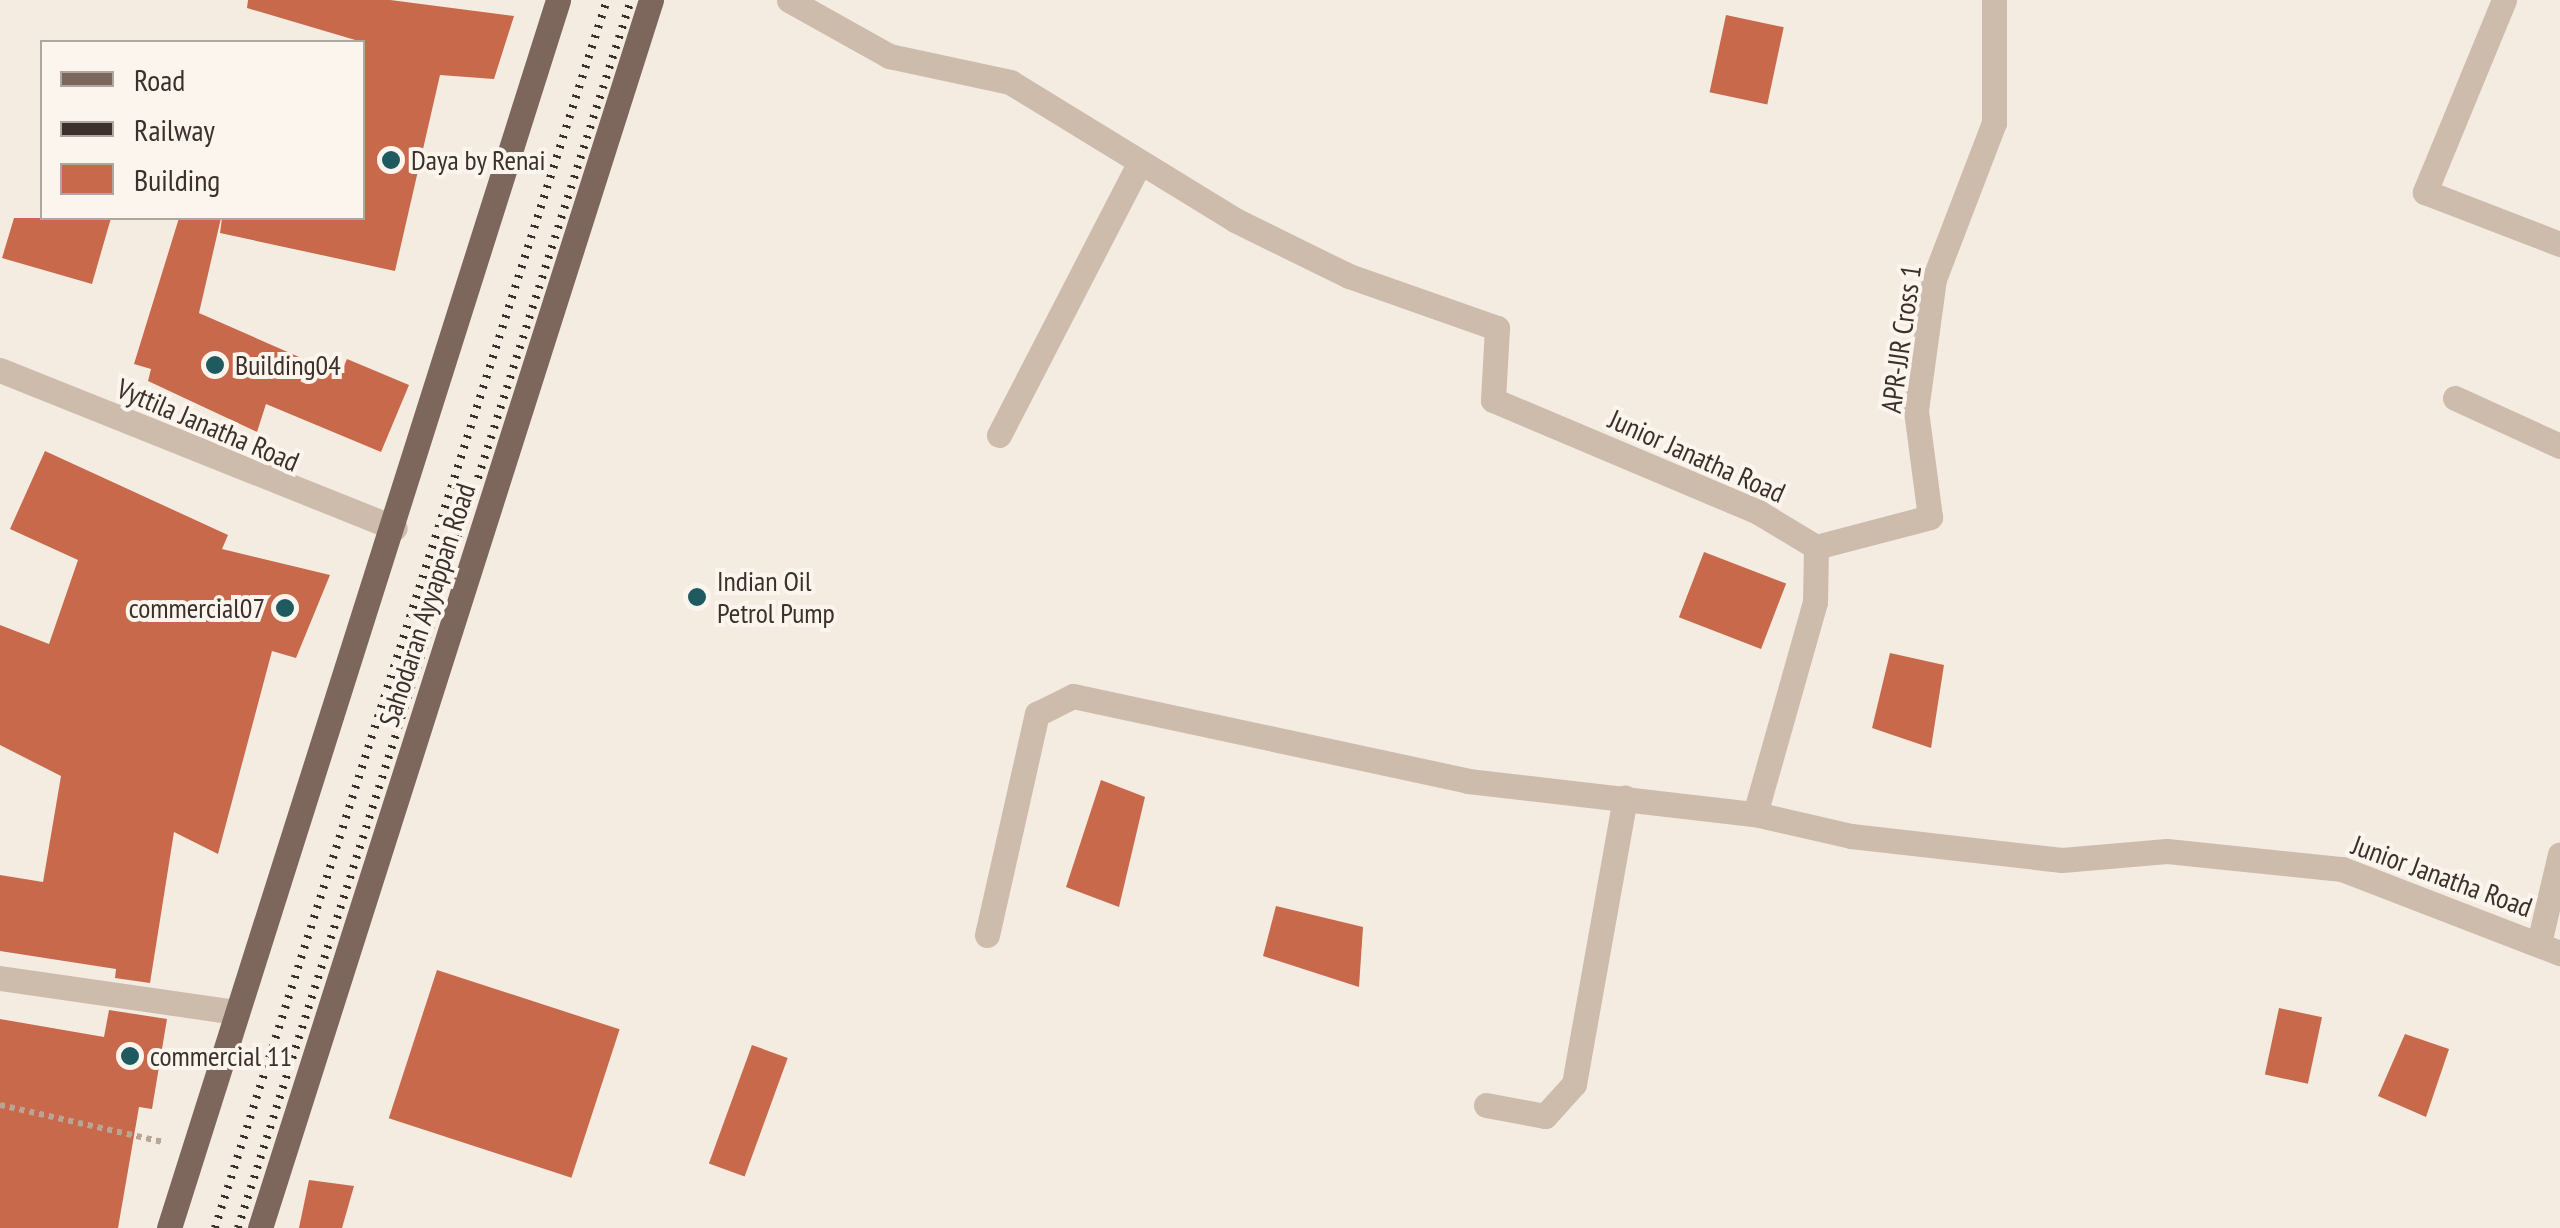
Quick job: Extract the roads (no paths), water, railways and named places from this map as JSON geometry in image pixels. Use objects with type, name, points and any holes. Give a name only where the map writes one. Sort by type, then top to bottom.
[{"type":"main road","name":"Sahodaran Ayyappan Road","points":[[169,1228],[235,1012],[395,528],[558,0]]},
{"type":"main road","name":"Sahodaran Ayyappan Road","points":[[260,1228],[651,0]]},
{"type":"street","name":"Junior Janatha Road","points":[[789,0],[889,56],[1010,82],[1139,164],[1348,276],[1497,328],[1493,400],[1758,512],[1816,547]]},
{"type":"street","name":"APR-JJR Cross 1","points":[[1816,547],[1930,517],[1916,410],[1934,279],[1994,123],[1994,0]]},
{"type":"street","points":[[2504,0],[2425,192],[2560,244]]},
{"type":"street","points":[[1000,435],[1139,164]]},
{"type":"street","name":"Vyttila Janatha Road","points":[[0,370],[395,528]]},
{"type":"street","points":[[2455,398],[2560,446]]},
{"type":"street","points":[[1755,814],[1814,602],[1816,547]]},
{"type":"street","name":"Junior Janatha Road","points":[[988,935],[1037,714],[1073,696],[1468,781],[1755,814],[1851,836],[2062,860],[2167,850],[2342,869],[2550,948]]},
{"type":"street","points":[[1486,1105],[1545,1116],[1574,1084],[1625,798]]},
{"type":"street","points":[[2550,948],[2560,854]]},
{"type":"street","points":[[0,978],[235,1012]]},
{"type":"railway","points":[[215,1228],[607,0]]},
{"type":"railway","points":[[238,1228],[631,0]]},
{"type":"place","name":"Daya by Renai","points":[[391,160]]},
{"type":"place","name":"Building04","points":[[215,365]]},
{"type":"place","name":"Indian Oil Petrol Pump","points":[[697,597]]},
{"type":"place","name":"commercial07","points":[[285,608]]},
{"type":"place","name":"commercial 11","points":[[130,1056]]}]
